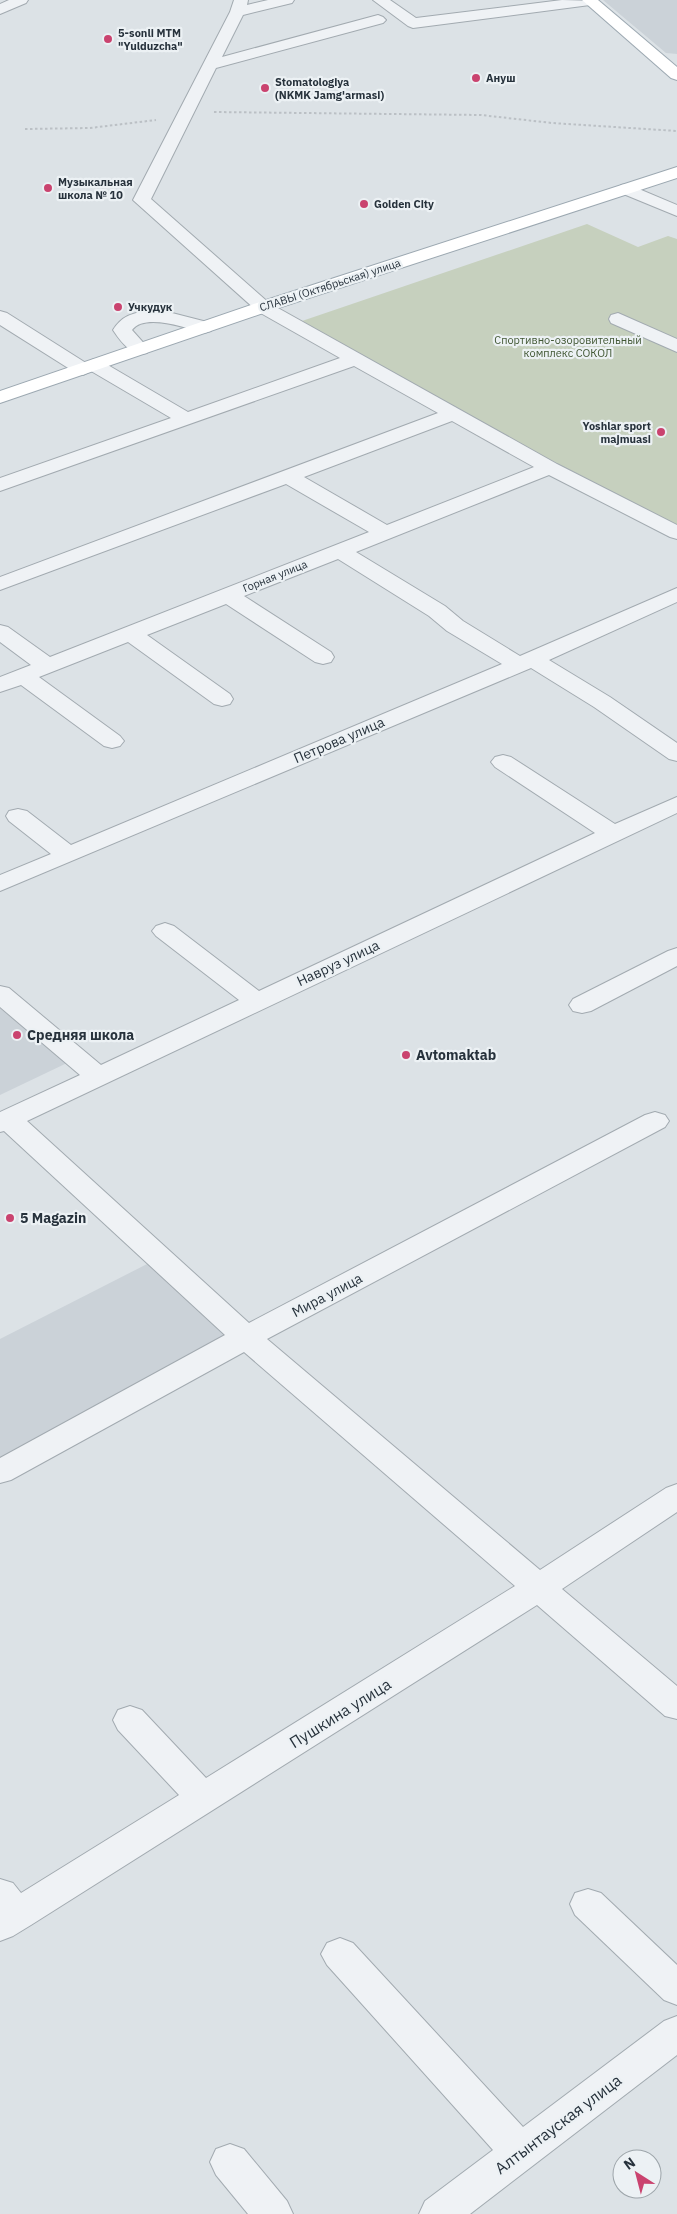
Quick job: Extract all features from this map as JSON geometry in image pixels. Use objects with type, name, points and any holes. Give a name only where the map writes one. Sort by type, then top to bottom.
[{"type":"main road","points":[[590,1],[677,75]]},
{"type":"main road","name":"СЛАВЫ (Октябрьская) улица","points":[[0,397],[263,307],[627,189],[671,172]]},
{"type":"street","points":[[0,10],[21,0]]},
{"type":"street","points":[[287,0],[239,6],[142,200],[263,307],[550,468],[677,534]]},
{"type":"street","points":[[380,0],[413,23],[565,2],[590,1]]},
{"type":"street","points":[[398,13],[423,7]]},
{"type":"street","points":[[210,65],[378,20]]},
{"type":"street","points":[[627,189],[677,211]]},
{"type":"street","points":[[140,349],[122,330],[134,320],[158,316],[204,327]]},
{"type":"street","points":[[0,317],[187,419]]},
{"type":"street","points":[[618,319],[677,346]]},
{"type":"street","points":[[0,485],[356,359]]},
{"type":"street","points":[[0,584],[454,414]]},
{"type":"street","name":"Горная улица","points":[[0,685],[550,468]]},
{"type":"street","points":[[287,476],[385,533]]},
{"type":"street","points":[[339,551],[437,611],[455,626],[602,702],[677,754]]},
{"type":"street","name":"Петрова улица","points":[[0,884],[525,662],[677,594]]},
{"type":"street","points":[[227,595],[323,657]]},
{"type":"street","points":[[0,632],[48,666]]},
{"type":"street","points":[[130,633],[222,699]]},
{"type":"street","points":[[23,676],[112,741]]},
{"type":"street","points":[[504,762],[613,834]]},
{"type":"street","name":"Навруз улица","points":[[4,1121],[677,804]]},
{"type":"street","points":[[18,816],[68,855]]},
{"type":"street","points":[[165,931],[256,1001]]},
{"type":"street","points":[[582,1005],[677,956]]},
{"type":"street","points":[[0,994],[98,1076]]},
{"type":"street","points":[[4,1121],[246,1337],[677,1706]]},
{"type":"street","name":"Мира улица","points":[[0,1472],[246,1337],[655,1121]]},
{"type":"street","name":"Пушкина улица","points":[[6,1911],[203,1798],[540,1587],[677,1496]]},
{"type":"street","points":[[130,1720],[203,1798]]},
{"type":"street","points":[[588,1904],[677,1990]]},
{"type":"street","points":[[340,1954],[520,2152]]},
{"type":"street","name":"Алтынтауская улица","points":[[439,2214],[677,2034]]},
{"type":"street","points":[[230,2162],[273,2214]]},
{"type":"path","points":[[24,129],[118,127],[201,112],[481,115],[552,123],[677,132]]},
{"type":"shaded area","points":[[603,0],[677,0],[677,54],[666,53]]},
{"type":"shaded area","name":"Средняя школа","points":[[0,1008],[67,1063],[0,1095]]},
{"type":"shaded area","points":[[151,1262],[235,1337],[0,1463],[0,1339]]},
{"type":"green space","name":"Спортивно-озоровительный комплекс СОКОЛ","points":[[587,224],[638,247],[668,236],[677,239],[677,525],[504,436],[302,321]]},
{"type":"place","name":"5-sonli MTM \"Yulduzcha\"","points":[[108,39]]},
{"type":"place","name":"Ануш","points":[[476,78]]},
{"type":"place","name":"Stomatologiya (NKMK Jamg'armasi)","points":[[265,88]]},
{"type":"place","name":"Музыкальная школа № 10","points":[[48,188]]},
{"type":"place","name":"Golden City","points":[[364,204]]},
{"type":"place","name":"Учкудук","points":[[118,307]]},
{"type":"place","name":"Yoshlar sport majmuasi","points":[[661,432]]},
{"type":"place","name":"Средняя школа","points":[[17,1035]]},
{"type":"place","name":"Avtomaktab","points":[[406,1055]]},
{"type":"place","name":"5 Magazin","points":[[10,1218]]}]
